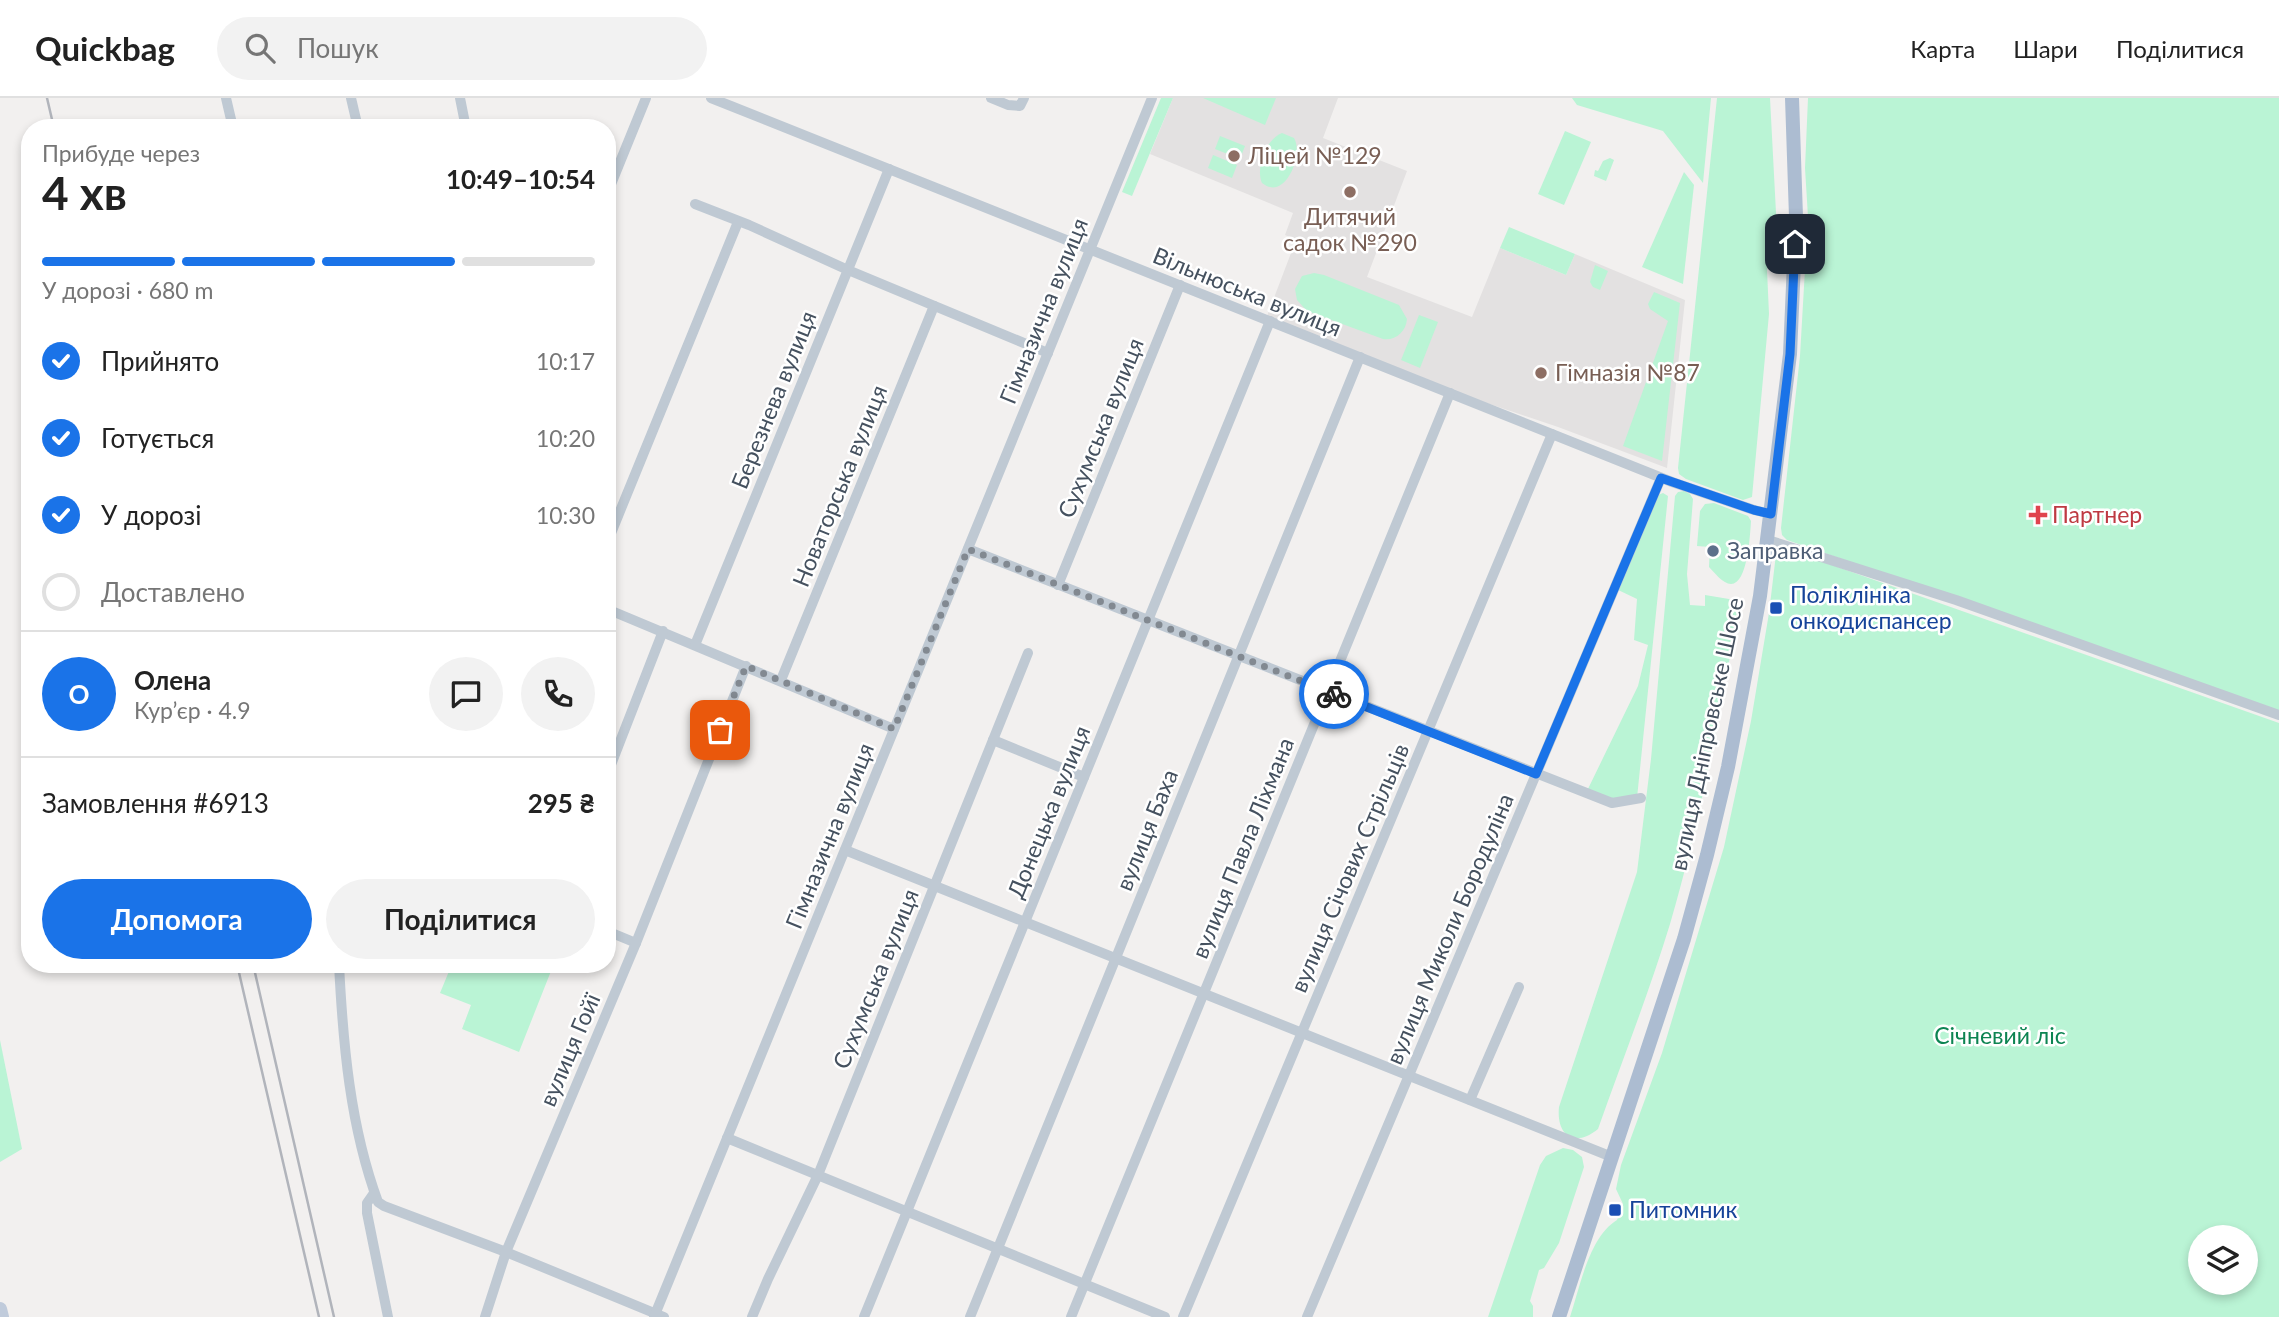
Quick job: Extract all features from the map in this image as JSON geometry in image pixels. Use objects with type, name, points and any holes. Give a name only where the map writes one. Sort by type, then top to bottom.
[{"type":"main road","name":"вулиця Дніпровське Шосе","points":[[1559,1317],[1684,939],[1728,768],[1760,596],[1790,354],[1796,217],[1792,98]]},
{"type":"main road","points":[[0,1309],[2,1317]]},
{"type":"street","points":[[226,98],[231,119]]},
{"type":"street","points":[[351,98],[356,119]]},
{"type":"street","points":[[460,98],[464,119]]},
{"type":"street","points":[[616,172],[646,98]]},
{"type":"street","name":"Вільнюська вулиця","points":[[711,98],[1661,478],[1771,514]]},
{"type":"street","points":[[991,98],[1008,105],[1020,106],[1024,98]]},
{"type":"street","name":"Гімназична вулиця","points":[[658,1316],[727,1138],[1152,98]]},
{"type":"street","name":"Березнева вулиця","points":[[695,645],[889,169]]},
{"type":"street","points":[[695,204],[1048,353]]},
{"type":"street","points":[[616,520],[738,222]]},
{"type":"street","name":"Сухумська вулиця","points":[[1058,585],[1180,285]]},
{"type":"street","name":"Новаторська вулиця","points":[[781,680],[934,306]]},
{"type":"street","name":"Донецька вулиця","points":[[864,1317],[1270,321]]},
{"type":"street","name":"вулиця Баха","points":[[970,1317],[1360,358]]},
{"type":"street","name":"вулиця Павла Ліхмана","points":[[1071,1317],[1450,393]]},
{"type":"street","name":"вулиця Січових Стрільців","points":[[1184,1317],[1552,434]]},
{"type":"street","name":"вулиця Миколи Бородуліна","points":[[1307,1317],[1661,478]]},
{"type":"street","points":[[1768,540],[1956,600],[2279,715]]},
{"type":"street","points":[[968,549],[1612,803],[1641,798]]},
{"type":"street","points":[[616,613],[894,729]]},
{"type":"street","points":[[616,752],[663,631]]},
{"type":"street","name":"Сухумська вулиця","points":[[752,1317],[818,1175],[1028,653]]},
{"type":"street","name":"вулиця Гойї","points":[[485,1317],[506,1252],[635,943],[746,666]]},
{"type":"street","points":[[993,740],[1084,777]]},
{"type":"street","points":[[845,850],[1612,1157]]},
{"type":"street","points":[[616,935],[635,943]]},
{"type":"street","points":[[340,973],[345,1060],[350,1091],[378,1202],[658,1316]]},
{"type":"street","points":[[1470,1100],[1519,987]]},
{"type":"street","points":[[727,1138],[1165,1317]]},
{"type":"street","points":[[374,1193],[368,1203],[367,1213],[388,1317]]},
{"type":"shaded area","name":"Гімназія №87","points":[[1173,98],[1338,98],[1323,138],[1407,171],[1367,277],[1472,317],[1500,248],[1566,275],[1575,254],[1685,300],[1667,468],[1451,391],[1267,316],[1296,240],[1285,235],[1293,213],[1150,154]]},
{"type":"green space","points":[[1161,98],[1173,98],[1132,196],[1122,192]]},
{"type":"green space","points":[[1203,98],[1276,98],[1265,125]]},
{"type":"green space","points":[[1572,98],[1711,98],[1703,183],[1663,131],[1577,105]]},
{"type":"green space","points":[[1717,98],[1770,98],[1777,232],[1767,270],[1769,314],[1752,497],[1743,500],[1686,479],[1679,474],[1678,468]]},
{"type":"green space","points":[[1808,98],[2279,98],[2279,711],[1787,540],[1782,535],[1800,356],[1808,217],[1805,168]]},
{"type":"green space","points":[[1565,131],[1591,142],[1564,205],[1538,194]]},
{"type":"green space","points":[[1282,133],[1294,138],[1294,164],[1285,181],[1270,187],[1262,183],[1261,162],[1267,147]]},
{"type":"green space","points":[[1220,136],[1245,146],[1240,159],[1215,149]]},
{"type":"green space","points":[[1213,155],[1237,165],[1232,178],[1208,168]]},
{"type":"green space","points":[[1610,158],[1614,160],[1606,181],[1594,176],[1595,170],[1598,171],[1603,161]]},
{"type":"green space","points":[[1684,172],[1694,185],[1683,284],[1642,267]]},
{"type":"green space","points":[[1509,227],[1575,254],[1566,275],[1500,248]]},
{"type":"green space","points":[[1595,265],[1608,271],[1600,290],[1590,282]]},
{"type":"green space","points":[[1314,273],[1399,305],[1407,319],[1405,328],[1396,337],[1383,339],[1307,311],[1297,300],[1295,289],[1302,276]]},
{"type":"green space","points":[[1654,292],[1680,303],[1662,461],[1623,446],[1668,321],[1650,309],[1648,304]]},
{"type":"green space","points":[[1419,315],[1438,322],[1420,368],[1401,360]]},
{"type":"green space","points":[[1684,491],[1693,499],[1687,574],[1690,605],[1705,606],[1705,595],[1729,599],[1737,605],[1738,613],[1700,808],[1670,924],[1598,1129],[1590,1135],[1575,1138],[1564,1132],[1559,1107],[1637,872],[1651,759],[1675,496]]},
{"type":"green space","points":[[1663,493],[1668,496],[1637,798],[1612,803],[1586,793],[1638,686],[1648,645],[1634,640],[1637,599],[1614,588],[1653,497]]},
{"type":"green space","points":[[1714,503],[1748,516],[1751,521],[1745,567],[1737,582],[1731,584],[1722,580],[1709,567],[1710,547],[1697,546],[1700,511],[1705,504]]},
{"type":"green space","name":"Січневий ліс","points":[[1784,548],[2279,723],[2279,1317],[1570,1317],[1592,1250],[1607,1228],[1617,1220],[1623,1204],[1616,1189],[1621,1165],[1662,1053],[1724,847],[1751,721],[1776,554]]},
{"type":"green space","points":[[448,973],[550,973],[519,1052],[462,1029],[471,1005],[440,993]]},
{"type":"green space","points":[[0,1040],[22,1149],[0,1162]]},
{"type":"green space","points":[[1563,1148],[1573,1150],[1582,1157],[1584,1167],[1559,1243],[1544,1268],[1539,1270],[1530,1301],[1533,1317],[1488,1317],[1540,1165],[1546,1156]]},
{"type":"railway","points":[[47,98],[52,119]]},
{"type":"railway","points":[[239,973],[319,1317]]},
{"type":"railway","points":[[255,973],[334,1317]]},
{"type":"way so far","points":[[720,730],[746,666],[894,729],[968,549],[1334,694]]},
{"type":"place","name":"Ліцей №129","points":[[1234,156]]},
{"type":"place","name":"Дитячий садок №290","points":[[1350,192]]},
{"type":"place","name":"Гімназія №87","points":[[1541,373]]},
{"type":"place","name":"Партнер","points":[[2038,515]]},
{"type":"place","name":"Заправка","points":[[1713,551]]},
{"type":"place","name":"Поліклініка онкодиспансер","points":[[1776,608]]},
{"type":"place","name":"Питомник","points":[[1615,1210]]},
{"type":"route","points":[[1334,694],[1536,774],[1661,478],[1771,514],[1790,354],[1795,244]]}]
